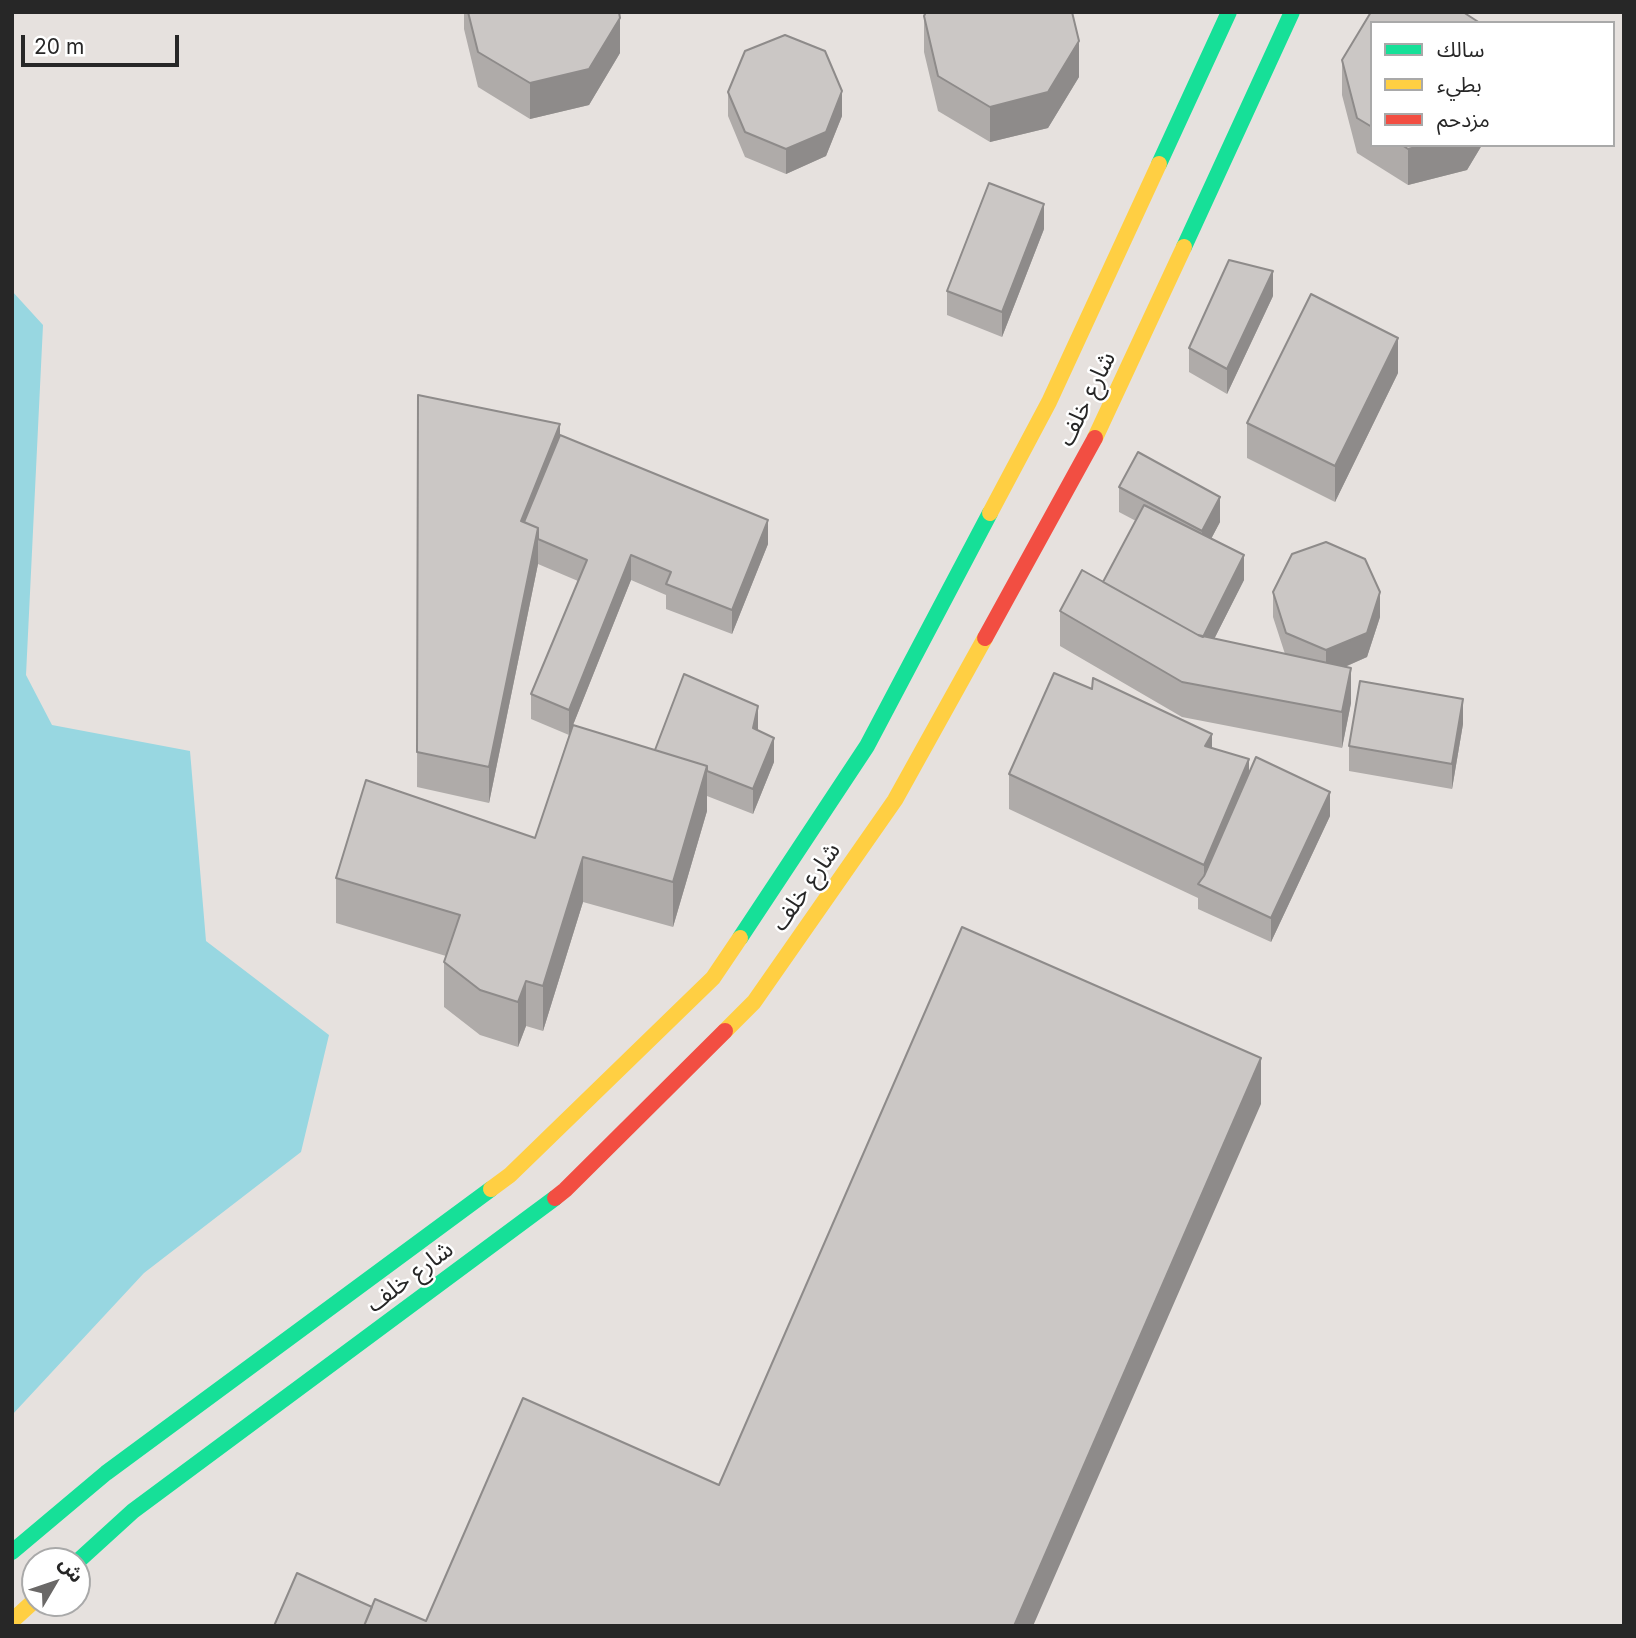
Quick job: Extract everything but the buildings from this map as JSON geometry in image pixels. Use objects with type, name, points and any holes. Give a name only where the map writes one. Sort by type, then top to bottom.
[{"type":"highway","name":"شارع خلف","points":[[12,1552],[106,1473],[510,1175],[713,978],[867,746],[1049,402],[1229,12]]},
{"type":"highway","name":"شارع خلف","points":[[91,1549],[133,1511],[565,1190],[754,1002],[895,800],[1106,418],[1292,12]]},
{"type":"water","points":[[12,291],[43,325],[26,675],[52,725],[190,751],[206,941],[329,1035],[301,1152],[144,1273],[12,1415]]},
{"type":"traffic: fast","points":[[1159,164],[1229,12]]},
{"type":"traffic: fast","points":[[1184,247],[1292,12]]},
{"type":"traffic: fast","points":[[740,938],[867,746],[990,513]]},
{"type":"traffic: fast","points":[[12,1552],[106,1473],[491,1189]]},
{"type":"traffic: fast","points":[[91,1549],[133,1511],[555,1198]]},
{"type":"traffic: slow","points":[[990,513],[1049,402],[1159,164]]},
{"type":"traffic: slow","points":[[1095,438],[1184,247]]},
{"type":"traffic: slow","points":[[725,1031],[754,1002],[895,800],[985,638]]},
{"type":"traffic: slow","points":[[491,1189],[510,1175],[713,978],[740,938]]},
{"type":"traffic: slow","points":[[12,1621],[21,1613]]},
{"type":"traffic: jam","points":[[985,638],[1095,438]]},
{"type":"traffic: jam","points":[[555,1198],[725,1031]]}]
